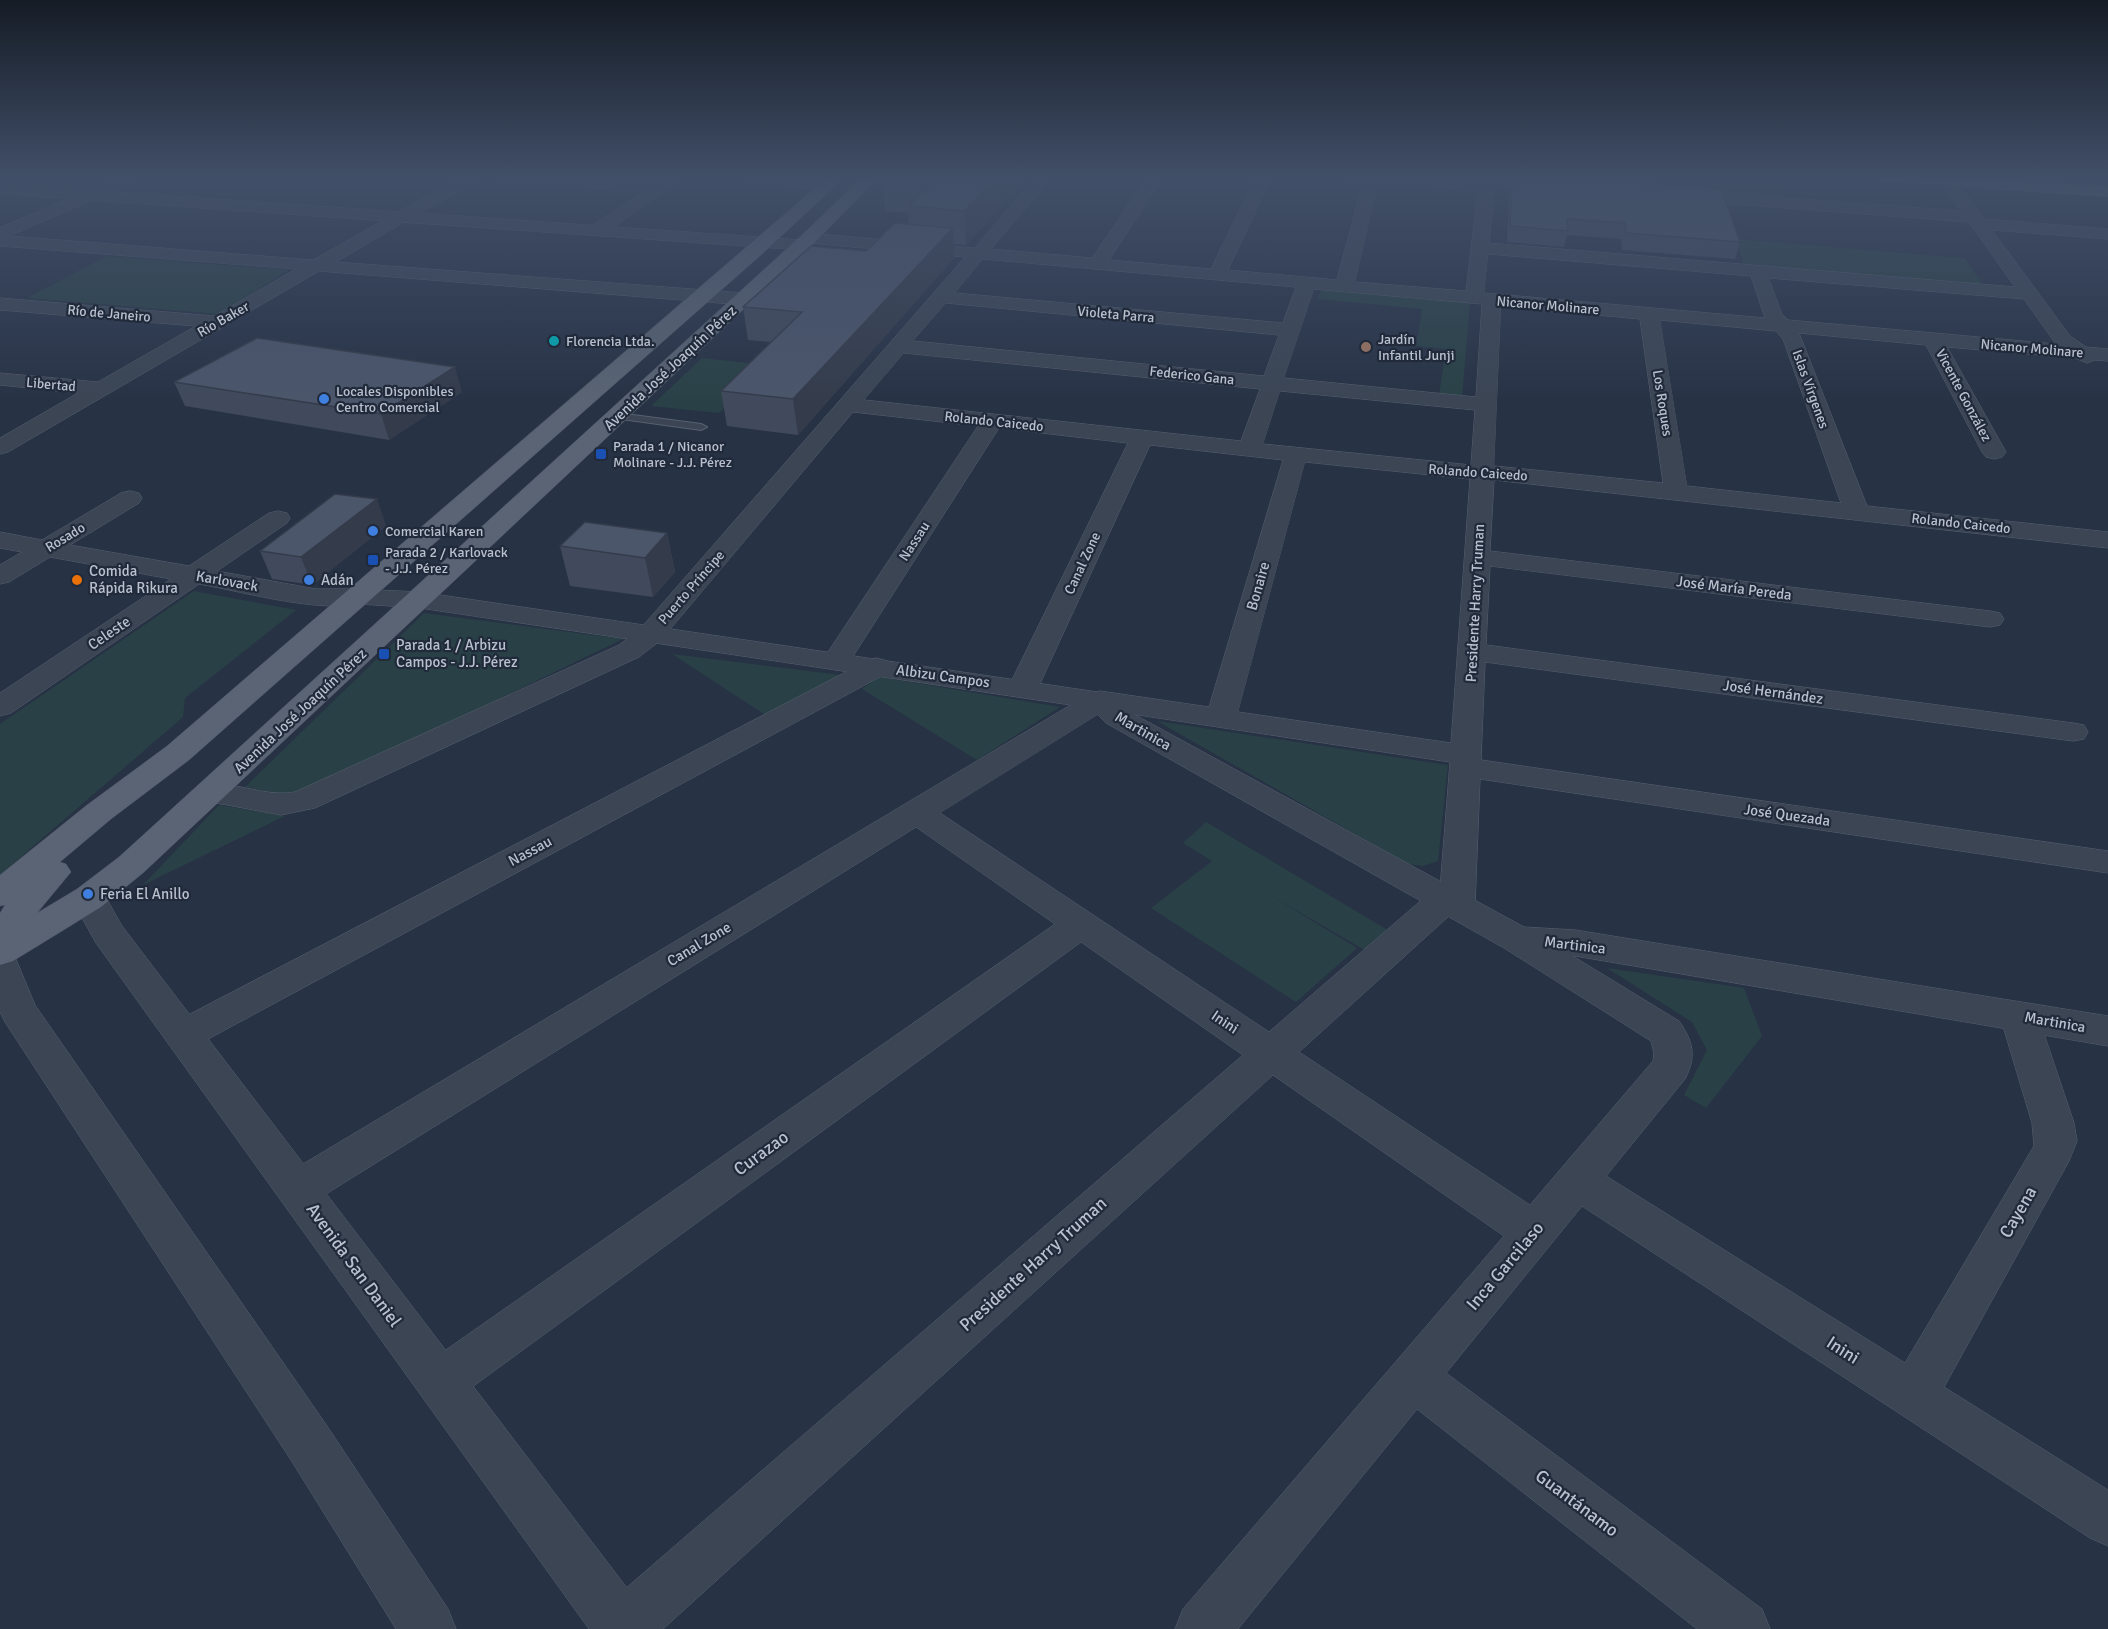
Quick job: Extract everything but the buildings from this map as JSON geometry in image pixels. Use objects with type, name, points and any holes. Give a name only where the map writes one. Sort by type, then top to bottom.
[{"type":"main road","name":"Avenida José Joaquín Pérez","points":[[0,894],[99,812],[169,761],[605,379],[754,252]]},
{"type":"main road","name":"Avenida José Joaquín Pérez","points":[[0,950],[89,898],[113,881],[211,793],[794,252]]},
{"type":"main road","points":[[605,379],[652,384]]},
{"type":"main road","points":[[0,950],[20,909],[36,889],[159,777],[169,761]]},
{"type":"street","points":[[132,252],[744,299]]},
{"type":"street","name":"Río Baker","points":[[0,447],[341,252]]},
{"type":"street","name":"Nicanor Molinare","points":[[964,252],[2081,352]]},
{"type":"street","points":[[1098,263],[1105,252]]},
{"type":"street","points":[[1217,274],[1228,252]]},
{"type":"street","points":[[1344,287],[1353,252]]},
{"type":"street","name":"Presidente Harry Truman","points":[[623,1629],[1271,1053],[1450,903],[1465,761],[1486,405],[1480,252]]},
{"type":"street","points":[[1529,252],[2029,294]]},
{"type":"street","points":[[1999,252],[2063,340],[2099,365],[2106,364]]},
{"type":"street","name":"Puerto Príncipe","points":[[211,793],[281,806],[303,801],[629,651],[651,634],[978,253]]},
{"type":"street","name":"Islas Vírgenes","points":[[1758,271],[1773,315],[1792,337],[1857,512]]},
{"type":"street","points":[[1250,449],[1306,284]]},
{"type":"street","name":"Violeta Parra","points":[[941,297],[1290,330]]},
{"type":"street","name":"Río de Janeiro","points":[[0,304],[218,322]]},
{"type":"street","name":"Los Roques","points":[[1649,314],[1676,492]]},
{"type":"street","name":"Vicente González","points":[[1933,339],[1994,452]]},
{"type":"street","name":"Federico Gana","points":[[898,346],[1486,405]]},
{"type":"street","name":"Libertad","points":[[0,379],[102,389]]},
{"type":"street","name":"Rolando Caicedo","points":[[847,405],[2108,540]]},
{"type":"street","name":"Nassau","points":[[836,661],[992,421]]},
{"type":"street","name":"Canal Zone","points":[[1023,688],[1142,437]]},
{"type":"street","name":"Bonaire","points":[[1221,718],[1296,454]]},
{"type":"street","name":"Rosado","points":[[0,576],[130,498]]},
{"type":"street","name":"Celeste","points":[[0,707],[278,518]]},
{"type":"street","name":"Karlovack","points":[[0,540],[316,597],[420,600]]},
{"type":"street","name":"José María Pereda","points":[[1477,557],[1990,620]]},
{"type":"street","name":"Albizu Campos","points":[[420,600],[1100,699],[1465,761]]},
{"type":"street","name":"José Hernández","points":[[1472,652],[2073,732]]},
{"type":"street","name":"Nassau","points":[[183,1035],[878,667]]},
{"type":"street","name":"Canal Zone","points":[[298,1189],[1100,699]]},
{"type":"street","name":"Martinica","points":[[1100,699],[1117,717],[1517,939],[1575,943],[2108,1031]]},
{"type":"street","name":"José Quezada","points":[[1465,761],[2108,862]]},
{"type":"street","name":"Inini","points":[[916,812],[1534,1232]]},
{"type":"street","name":"Avenida San Daniel","points":[[89,898],[109,934],[623,1629]]},
{"type":"street","name":"Curazao","points":[[440,1382],[1081,924]]},
{"type":"street","name":"Inca Garcilaso","points":[[1203,1629],[1671,1068],[1676,1055],[1673,1043],[1665,1031],[1517,939]]},
{"type":"street","points":[[0,961],[5,982],[19,1012],[309,1443],[428,1629]]},
{"type":"street","name":"Cayena","points":[[1913,1395],[2054,1149],[2056,1141],[2054,1123],[2019,1016]]},
{"type":"street","name":"Inini","points":[[1577,1180],[2108,1520]]},
{"type":"street","name":"Guantánamo","points":[[1413,1377],[1742,1629]]},
{"type":"lane","points":[[618,416],[701,427]]},
{"type":"green space","points":[[1740,252],[1893,252],[1965,258],[1985,288],[1744,267]]},
{"type":"green space","points":[[107,256],[289,270],[217,314],[27,298]]},
{"type":"green space","points":[[1321,290],[1470,303],[1462,398],[1439,395],[1446,349],[1416,346],[1422,309],[1317,299]]},
{"type":"green space","points":[[702,358],[767,365],[719,413],[651,406]]},
{"type":"green space","points":[[194,591],[296,610],[185,698],[183,717],[0,875],[0,724]]},
{"type":"green space","points":[[424,613],[623,639],[295,797],[245,787]]},
{"type":"green space","points":[[672,654],[841,675],[767,716]]},
{"type":"green space","points":[[879,677],[1060,707],[977,760],[862,689]]},
{"type":"green space","points":[[1157,721],[1448,765],[1438,861],[1423,866],[1408,864]]},
{"type":"green space","points":[[219,805],[285,816],[143,885]]},
{"type":"green space","points":[[1206,822],[1391,932],[1368,952],[1270,895],[1357,948],[1296,1002],[1151,908],[1212,861],[1183,843]]},
{"type":"green space","points":[[1607,968],[1744,988],[1762,1036],[1706,1108],[1684,1095],[1707,1050],[1692,1022]]},
{"type":"place","name":"Florencia Ltda.","points":[[554,341]]},
{"type":"place","name":"Jardín Infantil Junji","points":[[1366,347]]},
{"type":"place","name":"Locales Disponibles Centro Comercial","points":[[324,399]]},
{"type":"place","name":"Parada 1 / Nicanor Molinare - J.J. Pérez","points":[[601,454]]},
{"type":"place","name":"Comercial Karen","points":[[373,531]]},
{"type":"place","name":"Parada 2 / Karlovack - J.J. Pérez","points":[[373,560]]},
{"type":"place","name":"Comida Rápida Rikura","points":[[77,580]]},
{"type":"place","name":"Adán","points":[[309,580]]},
{"type":"place","name":"Parada 1 / Arbizu Campos - J.J. Pérez","points":[[384,654]]},
{"type":"place","name":"Feria El Anillo","points":[[88,894]]}]
